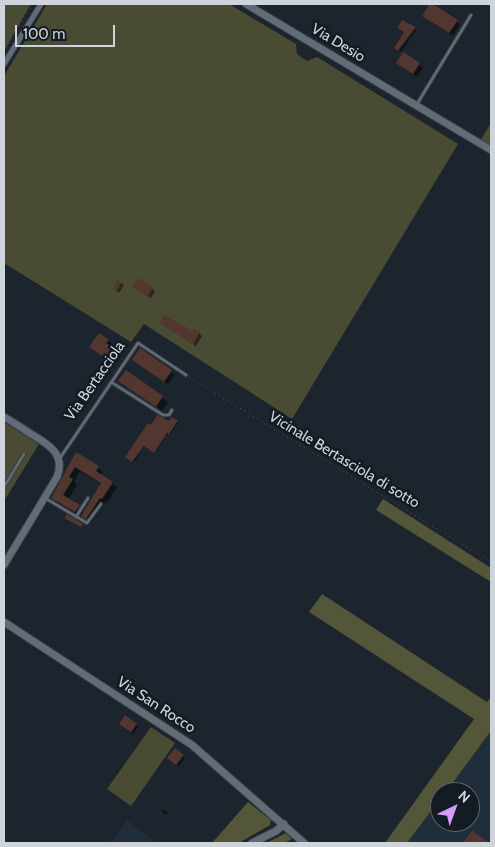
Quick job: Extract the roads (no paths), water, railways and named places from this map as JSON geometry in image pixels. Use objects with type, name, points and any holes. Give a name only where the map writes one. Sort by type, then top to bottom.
[{"type":"street","points":[[4,64],[41,4]]},
{"type":"street","name":"Via Desio","points":[[246,4],[491,150]]},
{"type":"street","points":[[4,417],[49,445],[55,450],[59,459]]},
{"type":"street","name":"Via Bertacciola","points":[[43,500],[58,475],[59,459]]},
{"type":"street","points":[[4,565],[43,500]]},
{"type":"street","name":"Via San Rocco","points":[[4,622],[192,745],[304,843]]},
{"type":"street","points":[[252,843],[276,831],[284,824]]},
{"type":"lane","points":[[416,105],[471,16]]},
{"type":"lane","name":"Via Bertacciola","points":[[59,459],[138,343],[186,375]]},
{"type":"lane","points":[[111,382],[163,415],[168,415],[172,410]]},
{"type":"lane","points":[[4,487],[24,454]]},
{"type":"lane","points":[[76,517],[88,498]]},
{"type":"lane","points":[[43,500],[89,523],[101,504]]}]
